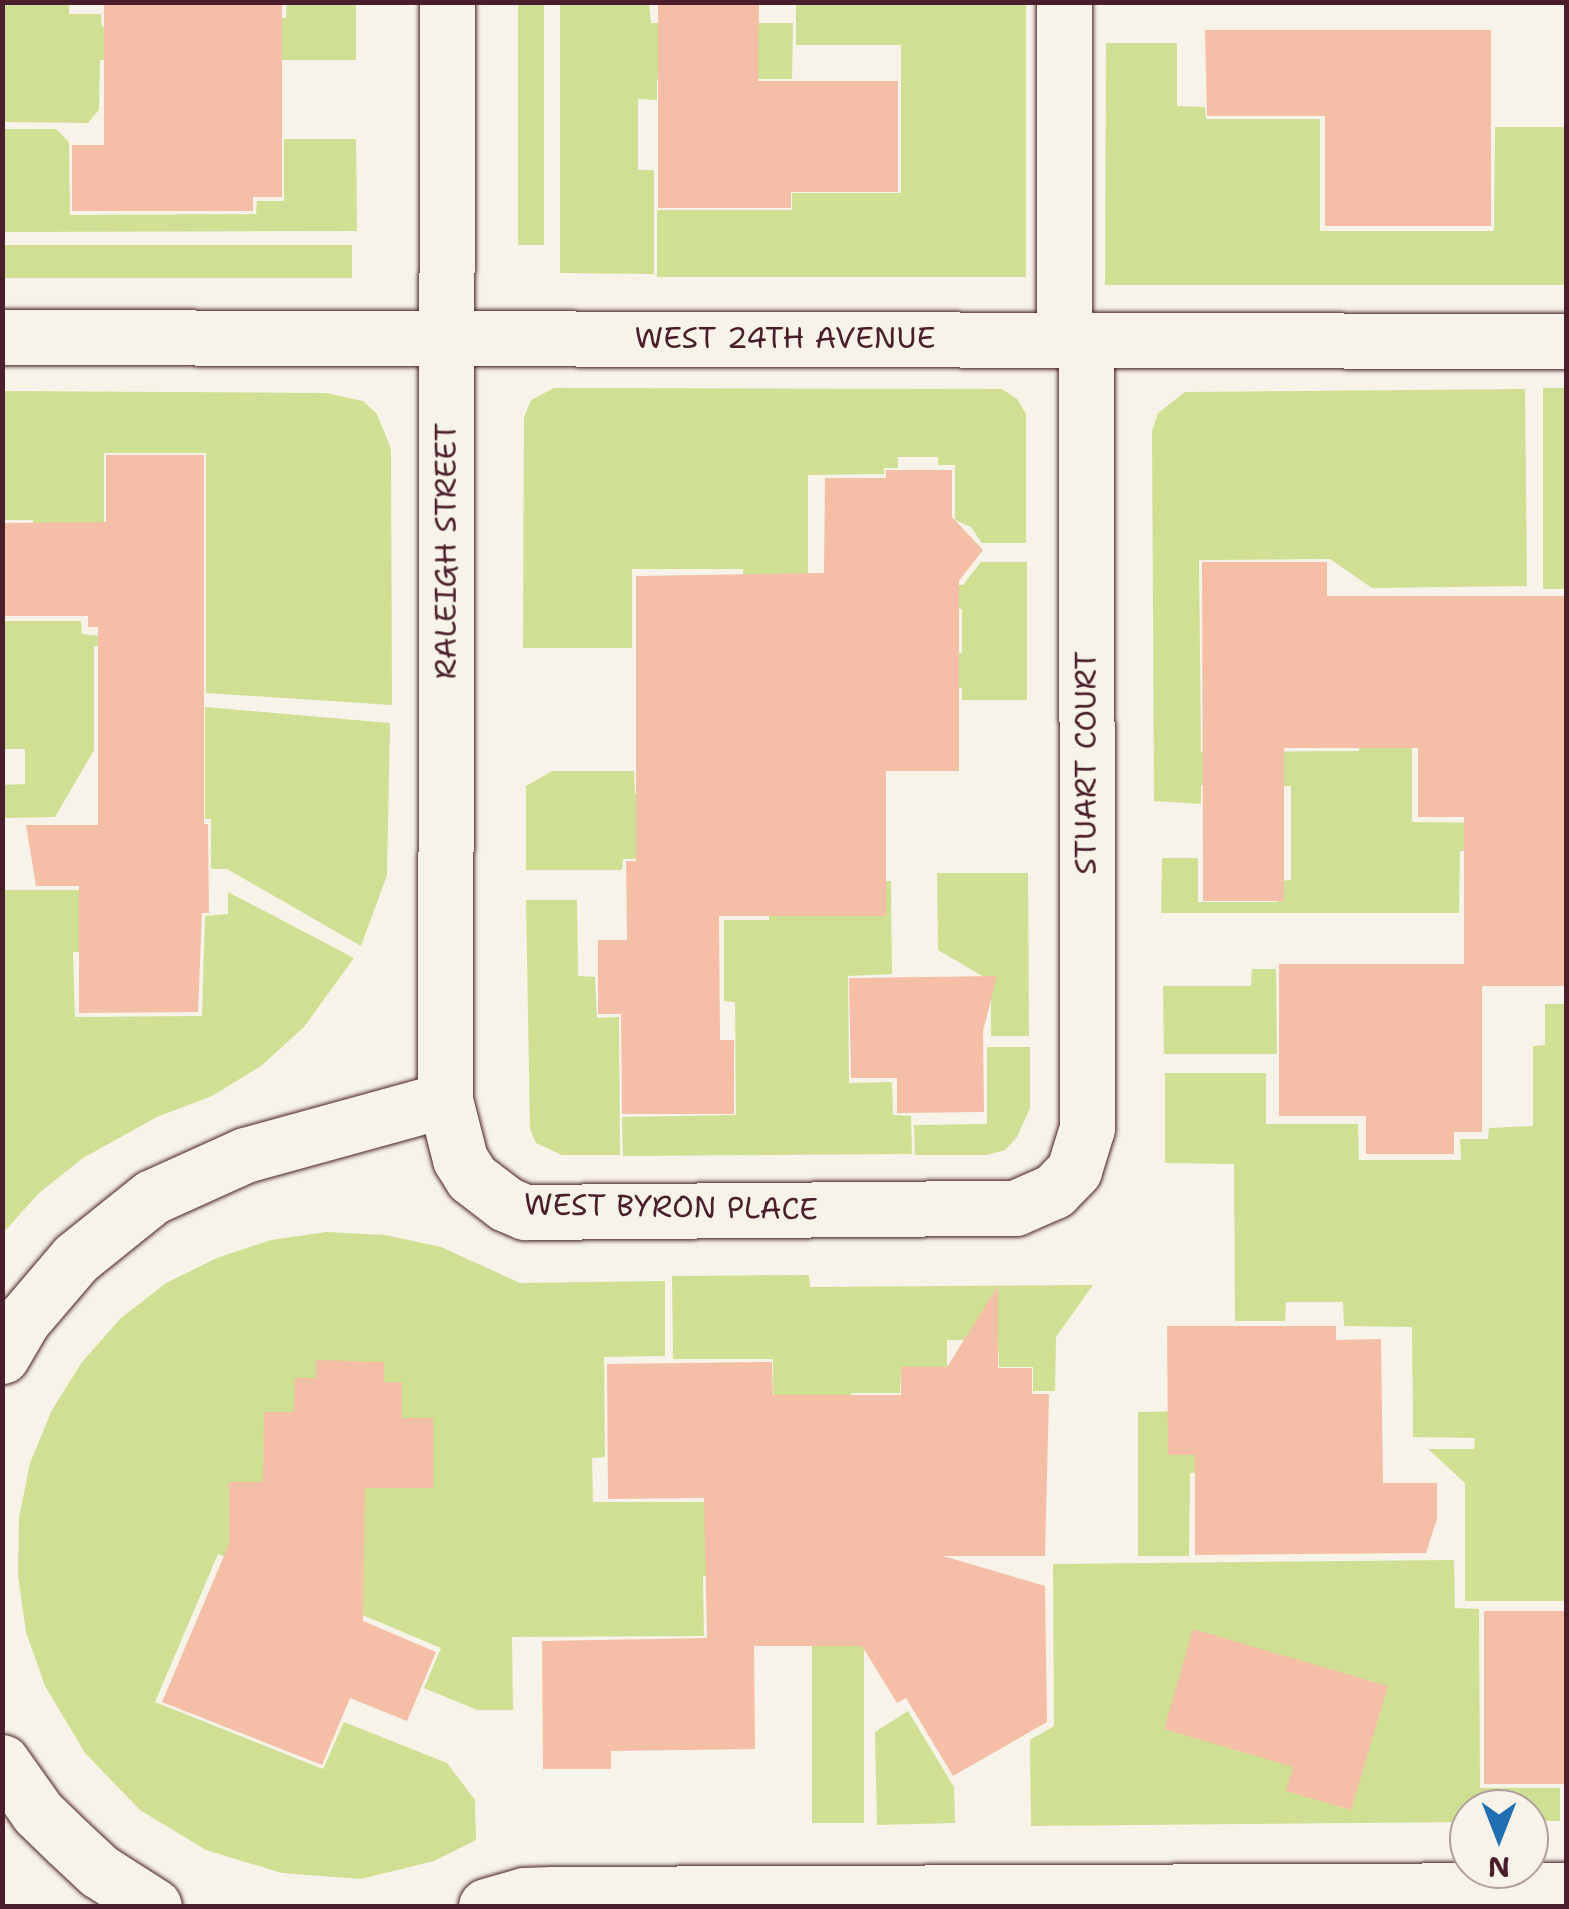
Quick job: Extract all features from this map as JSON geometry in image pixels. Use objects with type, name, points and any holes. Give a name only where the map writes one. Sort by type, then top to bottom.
[{"type":"street","name":"RALEIGH STREET","points":[[445,1100],[447,2]]},
{"type":"street","name":"STUART COURT","points":[[1064,2],[1075,339],[1087,1128],[1080,1156],[1064,1180]]},
{"type":"street","name":"WEST 24TH AVENUE","points":[[2,337],[1566,340]]},
{"type":"street","name":"WEST BYRON PLACE","points":[[445,1100],[454,1142],[472,1178],[488,1193],[526,1212],[1016,1208],[1042,1200],[1064,1180]]},
{"type":"street","points":[[2,1356],[23,1320],[76,1258],[152,1197],[245,1155],[445,1100]]},
{"type":"street","points":[[2,1762],[38,1812],[68,1842],[99,1871],[154,1906]]},
{"type":"street","points":[[486,1906],[524,1895],[552,1894],[1097,1899],[1566,1890]]},
{"type":"green space","points":[[3,3],[69,3],[69,14],[101,14],[102,27],[255,27],[257,18],[286,18],[287,3],[356,3],[356,60],[100,60],[99,110],[88,123],[3,122]]},
{"type":"green space","points":[[518,3],[544,3],[544,245],[518,245]]},
{"type":"green space","points":[[560,3],[649,3],[651,23],[793,23],[792,79],[657,79],[657,100],[638,99],[638,170],[654,170],[654,274],[560,273]]},
{"type":"green space","points":[[796,3],[1026,3],[1026,277],[657,277],[657,210],[792,210],[792,193],[901,193],[901,45],[796,45]]},
{"type":"green space","points":[[1106,43],[1177,43],[1177,106],[1205,107],[1206,119],[1320,119],[1320,231],[1494,231],[1495,127],[1566,127],[1566,285],[1105,285]]},
{"type":"green space","points":[[2,129],[56,129],[69,142],[70,215],[256,214],[257,201],[284,201],[284,139],[356,139],[357,231],[3,232]]},
{"type":"green space","points":[[3,245],[352,245],[352,278],[3,278]]},
{"type":"green space","points":[[554,388],[1002,389],[1017,399],[1026,414],[1026,543],[982,543],[971,527],[955,520],[955,465],[938,465],[938,457],[898,457],[898,468],[884,468],[884,474],[808,475],[808,666],[743,666],[743,569],[632,569],[632,648],[523,648],[524,418],[531,400]]},
{"type":"green space","points":[[1543,388],[1566,388],[1566,589],[1543,589]]},
{"type":"green space","points":[[1525,389],[1527,586],[1372,588],[1330,559],[1199,560],[1201,752],[1359,751],[1359,646],[1373,617],[1373,596],[1412,596],[1412,822],[1520,823],[1520,851],[1460,851],[1459,913],[1161,913],[1162,858],[1198,858],[1198,902],[1278,902],[1278,881],[1291,880],[1291,786],[1201,785],[1201,804],[1154,801],[1152,431],[1158,413],[1185,392]]},
{"type":"green space","points":[[3,391],[326,393],[363,401],[377,414],[391,449],[392,705],[206,693],[206,453],[104,453],[104,527],[33,527],[33,520],[3,520]]},
{"type":"green space","points":[[981,562],[1027,562],[1027,700],[962,700],[962,688],[951,688],[951,654],[962,653],[962,609],[953,608],[953,585],[963,585]]},
{"type":"green space","points":[[3,621],[81,621],[82,634],[201,646],[94,646],[94,750],[55,817],[3,818],[2,785],[25,784],[25,749],[3,749]]},
{"type":"green space","points":[[205,707],[390,723],[387,875],[361,946],[227,869],[211,869],[211,819],[205,819]]},
{"type":"green space","points":[[552,771],[634,771],[635,794],[741,794],[679,858],[623,859],[622,870],[526,870],[526,786]]},
{"type":"green space","points":[[769,852],[802,882],[891,881],[892,974],[848,976],[849,1083],[892,1082],[893,1115],[911,1116],[912,1154],[623,1156],[622,1117],[736,1115],[735,1002],[724,1001],[724,920],[769,920]]},
{"type":"green space","points":[[937,873],[1028,873],[1029,1036],[991,1036],[991,981],[938,950]]},
{"type":"green space","points":[[3,890],[100,890],[100,952],[73,952],[75,1017],[202,1016],[205,916],[228,914],[228,892],[354,958],[304,1027],[261,1066],[212,1096],[157,1117],[83,1158],[39,1193],[3,1233]]},
{"type":"green space","points":[[526,900],[577,900],[578,976],[595,977],[597,1018],[619,1017],[620,1155],[562,1155],[536,1143],[530,1129]]},
{"type":"green space","points":[[1252,969],[1276,969],[1277,1054],[1164,1054],[1163,986],[1251,986]]},
{"type":"green space","points":[[1545,1004],[1566,1004],[1566,1601],[1465,1601],[1465,1483],[1428,1449],[1474,1449],[1475,1438],[1413,1437],[1412,1327],[1344,1326],[1343,1302],[1286,1302],[1285,1321],[1235,1321],[1234,1164],[1165,1163],[1165,1073],[1266,1073],[1266,1124],[1358,1124],[1359,1160],[1461,1160],[1460,1139],[1488,1139],[1489,1128],[1533,1126],[1533,1046],[1545,1045]]},
{"type":"green space","points":[[987,1047],[1030,1047],[1030,1108],[1017,1137],[1005,1150],[987,1155],[915,1155],[914,1125],[987,1124]]},
{"type":"green space","points":[[327,1232],[385,1235],[441,1247],[520,1283],[665,1281],[665,1356],[604,1357],[605,1457],[592,1458],[593,1502],[779,1502],[775,1499],[773,1359],[673,1359],[672,1276],[809,1275],[810,1287],[1093,1285],[1056,1337],[1055,1391],[1033,1391],[1033,1367],[999,1367],[998,1340],[947,1340],[947,1367],[901,1367],[900,1393],[851,1393],[809,1576],[703,1576],[704,1636],[512,1637],[513,1710],[477,1710],[424,1688],[441,1648],[218,1554],[155,1702],[323,1769],[344,1722],[447,1763],[475,1800],[476,1840],[434,1861],[361,1879],[282,1873],[206,1850],[140,1810],[85,1753],[45,1686],[26,1632],[18,1576],[19,1518],[30,1463],[52,1410],[82,1362],[121,1318],[166,1283],[217,1258],[271,1240]]},
{"type":"green space","points":[[1242,1410],[1204,1472],[1190,1473],[1189,1556],[1138,1556],[1138,1412]]},
{"type":"green space","points":[[812,1555],[864,1555],[864,1823],[812,1823]]},
{"type":"green space","points":[[1454,1560],[1455,1608],[1479,1609],[1480,1788],[1560,1788],[1560,1821],[1549,1821],[1549,1789],[1449,1789],[1449,1822],[1031,1826],[1030,1740],[1054,1726],[1053,1564]]},
{"type":"green space","points":[[908,1711],[954,1787],[955,1823],[877,1825],[875,1732]]},
{"type":"building","points":[[104,2],[282,2],[282,197],[253,197],[253,211],[72,211],[72,145],[104,145]]},
{"type":"building","points":[[658,2],[759,2],[758,81],[898,81],[898,192],[791,192],[791,208],[658,208]]},
{"type":"building","points":[[1205,30],[1491,30],[1491,226],[1325,226],[1325,116],[1207,116]]},
{"type":"building","points":[[106,455],[204,455],[204,824],[208,824],[209,913],[202,913],[198,1012],[79,1013],[79,886],[36,886],[26,825],[98,825],[98,627],[88,627],[88,616],[2,616],[2,523],[106,522]]},
{"type":"building","points":[[886,470],[952,470],[952,517],[983,550],[959,581],[959,771],[886,771],[886,916],[719,916],[720,1040],[734,1040],[734,1114],[622,1114],[621,1014],[598,1014],[598,940],[627,940],[626,861],[636,861],[636,576],[824,573],[825,478],[886,478]]},
{"type":"building","points":[[1202,562],[1327,562],[1327,596],[1566,596],[1566,986],[1482,986],[1482,1132],[1454,1132],[1454,1154],[1366,1154],[1366,1116],[1279,1116],[1279,964],[1464,964],[1464,817],[1418,817],[1418,748],[1284,748],[1284,901],[1203,901]]},
{"type":"building","points":[[997,976],[983,1031],[984,1112],[897,1113],[897,1078],[851,1078],[849,978]]},
{"type":"building","points":[[998,1286],[998,1368],[1032,1368],[1032,1394],[1049,1394],[1045,1556],[943,1556],[1045,1586],[1047,1722],[953,1776],[906,1698],[897,1703],[862,1646],[754,1646],[755,1749],[611,1751],[611,1769],[543,1769],[542,1641],[707,1638],[704,1498],[608,1499],[607,1364],[772,1362],[773,1395],[901,1395],[901,1367],[947,1367]]},
{"type":"building","points":[[1167,1326],[1336,1326],[1336,1340],[1381,1339],[1383,1483],[1437,1483],[1437,1519],[1426,1553],[1195,1555],[1195,1455],[1168,1455]]},
{"type":"building","points":[[316,1360],[384,1362],[384,1382],[402,1382],[402,1418],[433,1418],[433,1488],[365,1488],[363,1621],[436,1652],[407,1721],[350,1698],[322,1765],[162,1702],[229,1544],[229,1482],[263,1482],[264,1412],[294,1412],[295,1378],[316,1378]]},
{"type":"building","points":[[1484,1611],[1566,1611],[1566,1784],[1484,1784]]},
{"type":"building","points":[[1193,1629],[1388,1686],[1351,1810],[1286,1791],[1293,1767],[1164,1729]]}]
